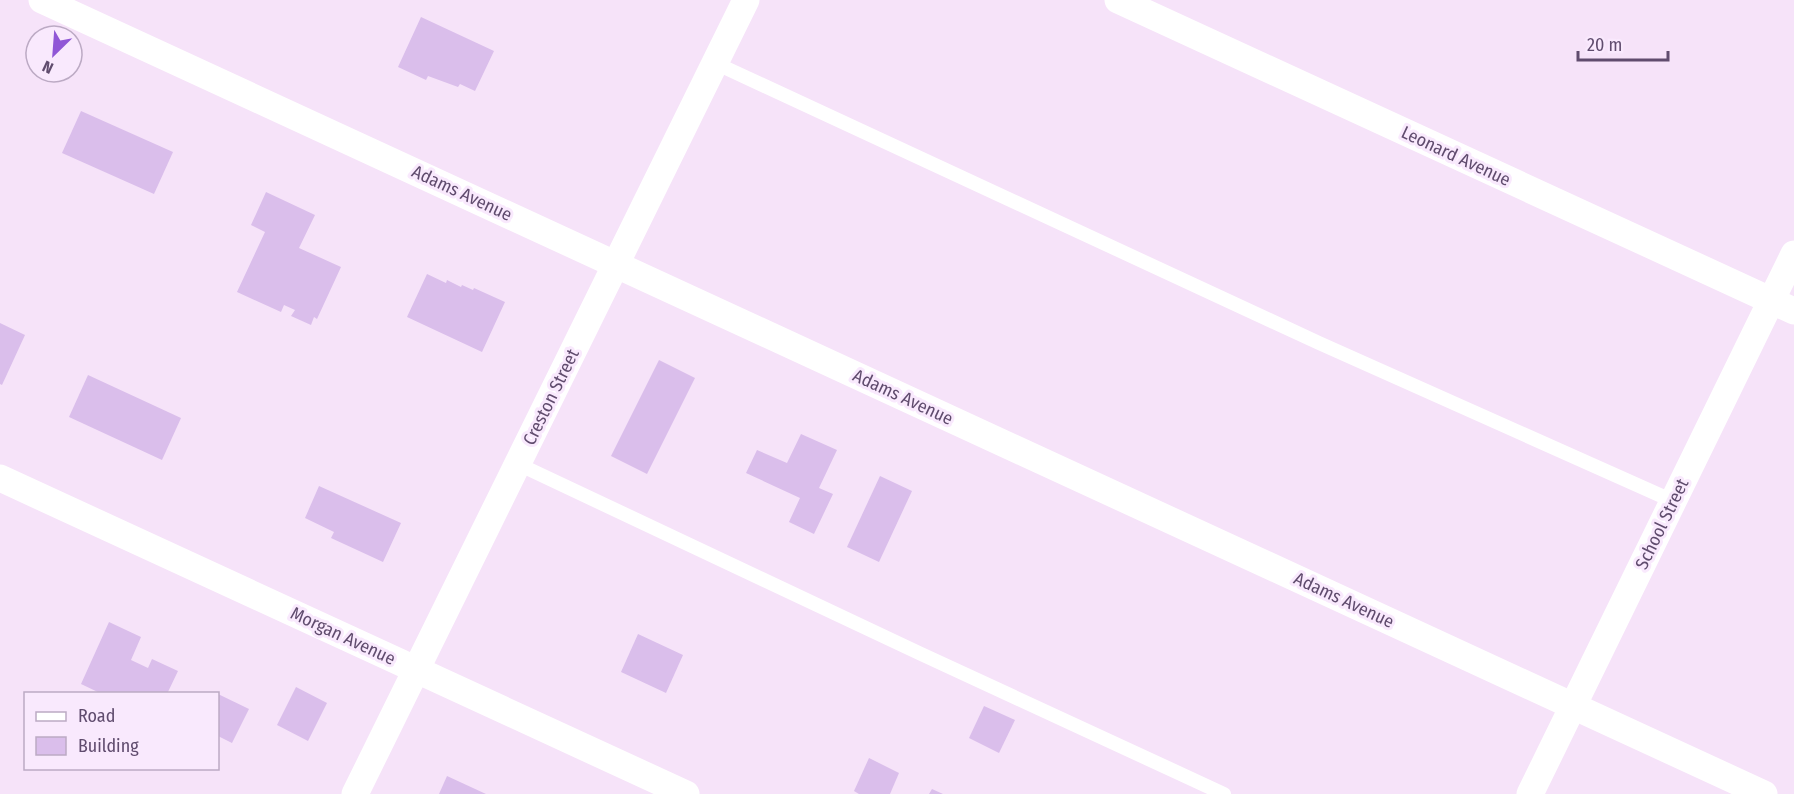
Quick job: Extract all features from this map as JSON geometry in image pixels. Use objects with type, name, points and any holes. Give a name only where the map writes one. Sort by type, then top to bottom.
[{"type":"street","name":"Adams Avenue","points":[[42,0],[1764,794]]},
{"type":"street","name":"Creston Street","points":[[355,794],[746,0]]},
{"type":"street","name":"Leonard Avenue","points":[[1118,0],[1783,306]]},
{"type":"street","name":"School Street","points":[[1530,794],[1673,501],[1783,306],[1794,254]]},
{"type":"street","name":"Morgan Avenue","points":[[0,478],[686,794]]},
{"type":"lane","points":[[715,63],[1319,343],[1673,501]]},
{"type":"lane","points":[[518,464],[1224,794]]},
{"type":"building","points":[[421,17],[494,51],[475,91],[460,84],[458,87],[428,76],[426,80],[398,67]]},
{"type":"building","points":[[81,111],[173,152],[154,194],[62,153]]},
{"type":"building","points":[[266,192],[315,215],[299,248],[341,267],[317,319],[314,317],[311,325],[291,316],[295,310],[284,305],[281,312],[237,292],[265,232],[251,225]]},
{"type":"building","points":[[427,274],[446,283],[447,280],[461,287],[462,285],[473,290],[474,288],[505,302],[482,352],[407,317]]},
{"type":"building","points":[[0,323],[25,335],[2,385],[0,384]]},
{"type":"building","points":[[659,360],[695,378],[647,474],[611,456]]},
{"type":"building","points":[[88,375],[181,418],[162,460],[69,417]]},
{"type":"building","points":[[801,434],[837,450],[819,488],[833,494],[814,534],[789,522],[800,498],[746,473],[757,450],[787,463]]},
{"type":"building","points":[[880,476],[912,491],[879,562],[847,547]]},
{"type":"building","points":[[319,486],[401,523],[383,562],[331,538],[334,532],[305,518]]},
{"type":"building","points":[[109,622],[141,637],[131,660],[148,668],[152,659],[178,671],[168,692],[98,692],[81,684]]},
{"type":"building","points":[[638,634],[683,655],[666,693],[621,672]]},
{"type":"building","points":[[296,687],[327,703],[308,741],[277,725]]},
{"type":"building","points":[[219,694],[249,709],[232,743],[219,736]]},
{"type":"building","points":[[984,706],[1015,720],[999,753],[969,738]]},
{"type":"building","points":[[869,758],[899,773],[890,794],[859,794],[854,791]]},
{"type":"building","points":[[447,776],[486,794],[439,794]]},
{"type":"building","points":[[932,789],[943,794],[929,794]]}]
